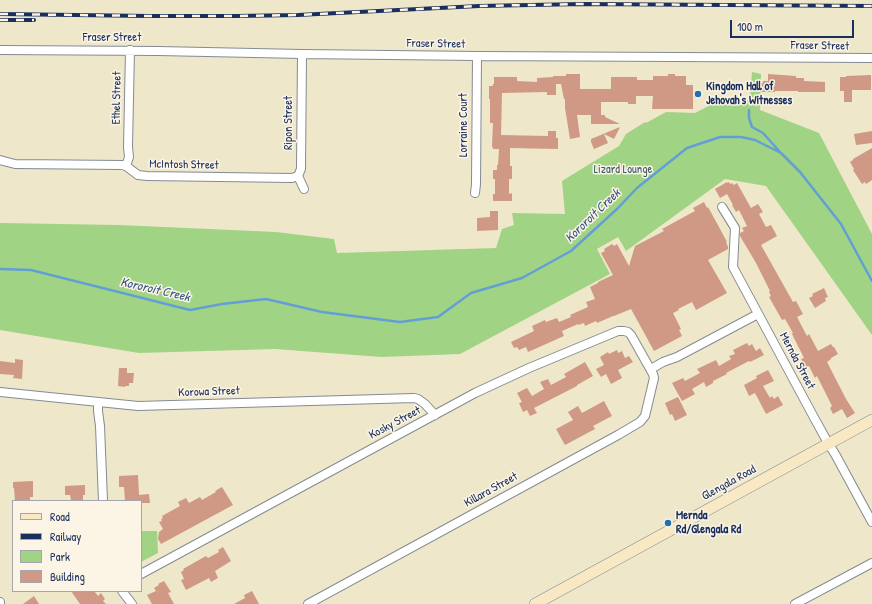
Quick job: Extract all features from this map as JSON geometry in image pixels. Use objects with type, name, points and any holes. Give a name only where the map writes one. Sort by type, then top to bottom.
[{"type":"street","name":"Fraser Street","points":[[0,50],[130,50],[476,56],[872,58]]},
{"type":"street","name":"Ethel Street","points":[[124,166],[128,147],[130,50]]},
{"type":"street","name":"Ripon Street","points":[[298,176],[301,169],[302,54]]},
{"type":"street","name":"Lorraine Court","points":[[475,193],[476,56]]},
{"type":"street","name":"McIntosh Street","points":[[0,160],[15,164],[124,166],[138,175],[148,176],[292,178],[298,176]]},
{"type":"street","points":[[298,176],[304,190]]},
{"type":"street","name":"Mernda Street","points":[[722,207],[735,228],[733,267],[872,522]]},
{"type":"street","points":[[652,371],[663,362],[677,357],[758,314]]},
{"type":"street","name":"Kosky Street","points":[[142,573],[476,393],[529,368],[618,331],[624,330],[631,335],[652,371]]},
{"type":"street","name":"Killara Street","points":[[308,604],[636,425],[644,416],[653,384],[654,378],[652,371]]},
{"type":"street","name":"Korowa Street","points":[[0,392],[138,406],[409,397],[418,399],[425,404],[431,417]]},
{"type":"street","points":[[102,403],[100,426],[103,500]]},
{"type":"street","name":"Glengala Road","points":[[535,604],[872,420]]},
{"type":"street","points":[[795,604],[871,563]]},
{"type":"street","points":[[123,592],[132,604]]},
{"type":"green space","name":"Lizard Lounge","points":[[752,72],[761,74],[760,110],[819,133],[872,234],[872,335],[766,186],[725,179],[626,251],[618,237],[597,249],[610,274],[460,354],[382,357],[275,349],[139,353],[0,330],[0,223],[119,225],[276,232],[334,239],[337,253],[496,248],[502,229],[514,225],[512,213],[565,214],[562,181],[619,146],[626,134],[645,122],[646,123],[666,112],[695,113],[716,102],[750,100]]},
{"type":"green space","points":[[142,531],[157,531],[158,553],[142,561]]},
{"type":"building","points":[[566,74],[580,74],[580,89],[611,89],[611,77],[637,77],[637,80],[653,80],[653,76],[668,76],[668,74],[675,74],[675,76],[686,76],[686,85],[693,85],[693,109],[652,109],[653,96],[636,96],[636,104],[628,104],[628,102],[601,102],[601,115],[605,115],[605,117],[620,124],[591,124],[591,115],[577,115],[580,137],[570,139],[565,99],[561,84],[556,84],[556,95],[547,95],[547,92],[502,93],[501,135],[548,136],[548,131],[556,131],[556,138],[558,138],[558,149],[510,148],[512,179],[509,179],[509,194],[512,193],[512,201],[493,201],[493,194],[495,194],[495,179],[493,179],[493,170],[497,170],[499,149],[493,149],[493,123],[490,123],[489,86],[493,86],[494,77],[517,77],[517,81],[537,82],[537,78],[566,76]]},
{"type":"building","points":[[768,74],[796,76],[796,78],[804,78],[804,81],[825,82],[825,92],[760,92],[760,83],[763,83],[763,81],[768,81]]},
{"type":"building","points":[[871,75],[871,90],[852,90],[852,102],[844,102],[844,91],[840,91],[840,77]]},
{"type":"building","points":[[620,127],[614,139],[604,134],[608,143],[594,149],[591,139]]},
{"type":"building","points":[[872,131],[872,143],[856,145],[854,134]]},
{"type":"building","points":[[872,148],[872,180],[866,184],[865,182],[862,184],[850,162]]},
{"type":"building","points":[[727,182],[734,185],[737,183],[751,208],[758,204],[763,212],[759,214],[766,227],[771,225],[777,236],[761,245],[793,302],[796,301],[803,314],[797,317],[807,336],[809,334],[818,351],[831,344],[838,354],[827,362],[855,413],[847,418],[842,409],[833,414],[830,408],[832,406],[817,376],[815,378],[809,366],[806,368],[801,359],[804,358],[792,334],[793,333],[785,319],[782,320],[769,297],[771,296],[770,291],[740,236],[740,233],[744,231],[742,228],[747,226],[739,210],[736,212],[727,194],[720,198],[715,189]]},
{"type":"building","points":[[704,202],[727,242],[728,249],[708,260],[727,293],[696,310],[692,302],[673,313],[681,329],[679,330],[682,336],[654,351],[631,309],[597,323],[596,321],[585,326],[584,323],[578,324],[562,331],[564,336],[528,352],[526,347],[519,350],[517,347],[514,348],[511,342],[534,331],[532,326],[545,320],[546,322],[557,318],[559,322],[588,307],[586,302],[595,299],[590,287],[613,275],[601,253],[605,251],[604,249],[612,244],[614,246],[617,244],[629,266],[635,246],[664,231],[662,229],[695,211],[693,208]]},
{"type":"building","points":[[490,211],[498,211],[498,230],[477,231],[477,218],[490,217]]},
{"type":"building","points":[[824,288],[828,297],[825,298],[826,301],[815,308],[809,298],[813,296],[812,294]]},
{"type":"building","points":[[747,343],[749,346],[752,344],[756,351],[760,348],[764,355],[726,373],[727,374],[713,381],[713,383],[706,387],[704,382],[692,389],[695,394],[682,401],[672,383],[683,378],[685,381],[700,373],[697,369],[716,360],[719,366],[731,359],[729,356],[735,354],[733,350]]},
{"type":"building","points":[[617,350],[618,353],[622,351],[625,358],[629,356],[633,362],[618,370],[622,378],[611,384],[606,374],[601,377],[596,369],[604,365],[600,357],[608,352],[609,354]]},
{"type":"building","points":[[15,359],[23,360],[22,379],[13,378],[14,375],[0,374],[0,361],[15,363]]},
{"type":"building","points":[[585,362],[593,376],[534,408],[537,413],[530,416],[527,410],[523,412],[519,403],[522,402],[517,393],[527,388],[532,396],[544,389],[540,382],[548,379],[551,385],[566,377],[564,374]]},
{"type":"building","points":[[119,368],[127,368],[127,373],[134,373],[133,383],[129,383],[129,386],[118,386]]},
{"type":"building","points":[[768,370],[774,381],[763,386],[770,398],[772,396],[774,399],[778,396],[783,405],[766,414],[755,393],[749,396],[744,385],[757,378],[756,376]]},
{"type":"building","points":[[678,397],[687,415],[675,421],[672,414],[670,415],[665,403]]},
{"type":"building","points":[[604,401],[612,416],[593,426],[595,429],[565,445],[556,429],[573,420],[568,412],[578,406],[582,413]]},
{"type":"building","points":[[138,475],[139,495],[149,494],[150,503],[142,503],[142,500],[125,500],[124,487],[119,487],[119,476]]},
{"type":"building","points":[[33,481],[33,497],[30,497],[30,500],[15,500],[13,482]]},
{"type":"building","points":[[85,485],[85,495],[83,495],[83,500],[71,500],[70,495],[65,495],[65,486]]},
{"type":"building","points":[[222,487],[233,505],[161,544],[158,539],[159,532],[163,529],[159,522],[162,521],[162,516],[180,506],[178,502],[186,498],[189,503],[200,497],[202,500]]},
{"type":"building","points":[[223,547],[231,561],[215,571],[218,578],[211,582],[209,578],[186,590],[181,580],[184,579],[181,572],[184,570],[183,569],[206,556],[208,558],[219,552],[218,550]]},
{"type":"building","points":[[164,581],[171,592],[168,593],[174,604],[152,604],[147,595],[156,591],[154,588]]},
{"type":"building","points":[[252,591],[259,604],[234,604],[245,598],[244,595]]},
{"type":"building","points":[[72,592],[95,592],[98,596],[101,593],[105,599],[103,601],[106,604],[80,604]]},
{"type":"building","points":[[34,596],[39,604],[23,604]]},
{"type":"waterway","points":[[749,110],[749,118],[752,127],[763,133],[780,152]]},
{"type":"waterway","name":"Kororoit Creek","points":[[0,269],[31,270],[190,310],[222,304],[266,299],[322,312],[400,322],[438,317],[471,293],[522,278],[571,251],[617,209],[637,188],[687,148],[720,137],[741,137],[755,140],[781,153],[800,172],[841,224],[872,281]]},
{"type":"railway","points":[[0,14],[149,16],[298,15],[479,6],[582,4],[872,6]]},
{"type":"railway","points":[[0,20],[34,20]]},
{"type":"place","name":"Kingdom Hall of Jehovah's Witnesses","points":[[698,94]]},
{"type":"place","name":"Mernda Rd/Glengala Rd","points":[[668,523]]}]
